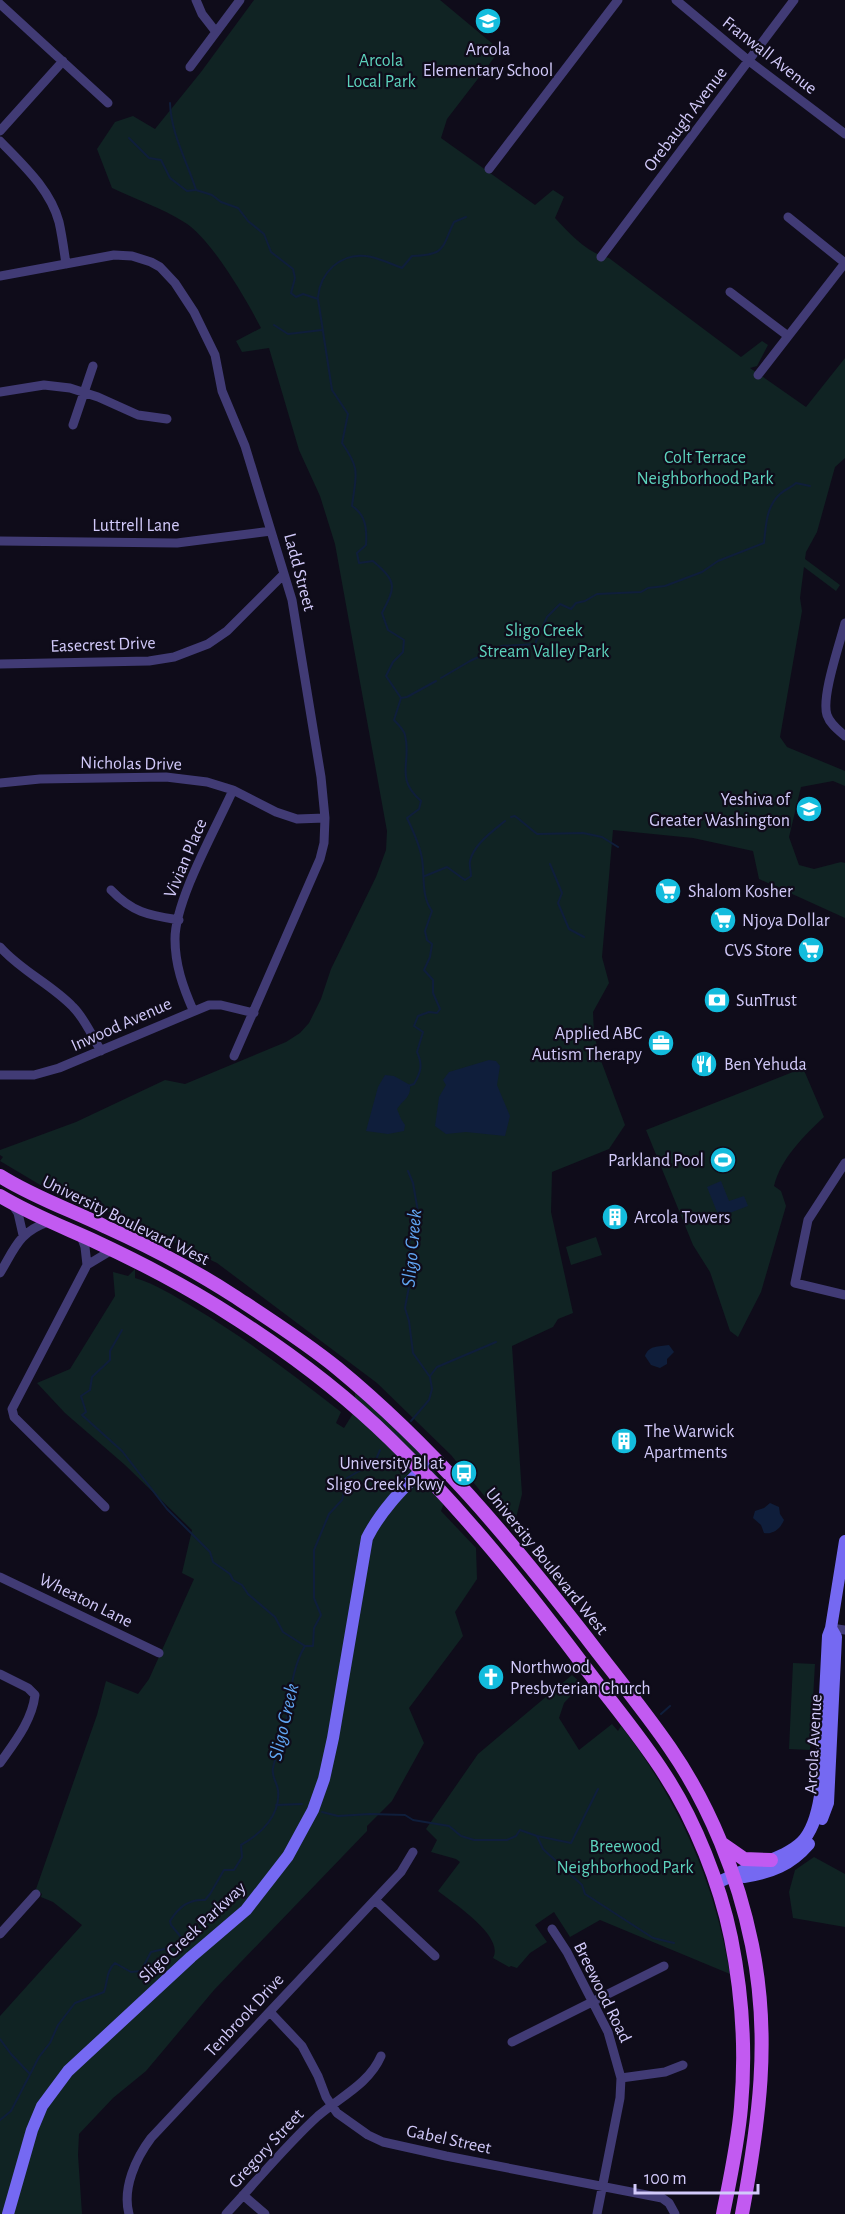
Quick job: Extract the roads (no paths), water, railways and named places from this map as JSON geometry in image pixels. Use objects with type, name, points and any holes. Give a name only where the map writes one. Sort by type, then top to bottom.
[{"type":"main road","name":"University Boulevard West","points":[[0,1176],[45,1200],[137,1242],[231,1294],[333,1365],[392,1416],[434,1457],[503,1532],[671,1749],[705,1808],[734,1877],[752,1946],[758,1982],[762,2073],[758,2119],[742,2214]]},
{"type":"main road","name":"University Boulevard West","points":[[6,1200],[48,1222],[112,1250],[177,1284],[258,1334],[351,1403],[421,1470],[509,1569],[632,1726],[667,1777],[690,1823],[716,1883],[734,1956],[742,2019],[744,2063],[737,2143],[723,2214]]},
{"type":"main road","points":[[719,1841],[744,1858],[771,1860]]},
{"type":"main road","points":[[734,1956],[745,1967],[753,2035],[755,2042],[762,2046]]},
{"type":"main road","points":[[737,2143],[750,2112],[754,2081],[762,2073]]},
{"type":"street","points":[[195,0],[202,14],[216,32]]},
{"type":"street","points":[[190,68],[240,0]]},
{"type":"street","points":[[489,170],[618,0]]},
{"type":"street","name":"Franwall Avenue","points":[[676,0],[749,61],[845,134]]},
{"type":"street","name":"Orebaugh Avenue","points":[[601,257],[794,0]]},
{"type":"street","points":[[0,4],[108,103]]},
{"type":"street","points":[[0,131],[63,61]]},
{"type":"street","points":[[0,141],[29,170],[49,197],[58,220],[66,264]]},
{"type":"street","points":[[758,375],[845,263],[788,217]]},
{"type":"street","name":"Ladd Street","points":[[0,276],[114,255],[132,256],[160,267],[175,283],[194,312],[215,355],[222,391],[244,446],[284,574],[298,632],[321,777],[325,818],[324,843],[320,859],[234,1056]]},
{"type":"street","points":[[730,292],[789,336]]},
{"type":"street","points":[[73,425],[93,366]]},
{"type":"street","points":[[0,392],[44,384],[70,387],[138,415],[167,419]]},
{"type":"street","name":"Luttrell Lane","points":[[0,541],[177,543],[271,531]]},
{"type":"street","name":"Easecrest Drive","points":[[0,664],[149,661],[174,657],[208,644],[227,631],[284,574]]},
{"type":"street","points":[[845,623],[825,700],[826,714],[831,723],[845,736]]},
{"type":"street","name":"Nicholas Drive","points":[[0,783],[39,779],[166,777],[207,782],[233,790],[276,812],[297,819],[325,818]]},
{"type":"street","name":"Vivian Place","points":[[193,1010],[178,968],[175,938],[178,920],[187,892],[233,790]]},
{"type":"street","points":[[111,890],[135,910],[178,920]]},
{"type":"street","points":[[0,947],[14,962],[74,1008],[101,1051]]},
{"type":"street","name":"Inwood Avenue","points":[[0,1075],[18,1077],[59,1068],[209,1005],[221,1005],[254,1013]]},
{"type":"street","points":[[845,1163],[808,1221],[795,1283],[845,1295]]},
{"type":"street","points":[[6,1200],[18,1213],[23,1235]]},
{"type":"street","points":[[0,1273],[23,1235],[48,1222]]},
{"type":"street","points":[[81,1236],[85,1246],[87,1265]]},
{"type":"street","points":[[105,1507],[14,1417],[12,1409],[87,1265],[112,1250]]},
{"type":"street","name":"Sligo Creek Parkway","points":[[8,2214],[32,2130],[42,2106],[68,2071],[191,1957],[246,1910],[293,1847],[313,1810],[326,1771],[367,1538],[376,1520],[391,1501],[434,1457]]},
{"type":"street","name":"Arcola Avenue","points":[[716,1883],[786,1854],[804,1841],[816,1821],[820,1796],[828,1636],[845,1540]]},
{"type":"street","name":"Wheaton Lane","points":[[0,1577],[159,1653]]},
{"type":"street","points":[[831,1628],[845,1630]]},
{"type":"street","name":"Arcola Avenue","points":[[734,1877],[746,1877],[793,1862],[820,1828],[828,1803],[833,1725],[837,1637],[831,1628]]},
{"type":"street","points":[[0,1674],[28,1688],[35,1695],[34,1704],[20,1735],[0,1763]]},
{"type":"street","name":"Tenbrook Drive","points":[[129,2214],[129,2186],[141,2152],[151,2138],[401,1872],[413,1852]]},
{"type":"street","points":[[0,1934],[36,1894]]},
{"type":"street","points":[[375,1900],[435,1956]]},
{"type":"street","name":"Breewood Road","points":[[552,1929],[567,1952],[614,2046],[621,2078],[620,2098],[597,2214]]},
{"type":"street","points":[[512,2042],[664,1966]]},
{"type":"street","name":"Gabel Street","points":[[270,2012],[302,2046],[332,2106],[351,2125],[383,2142],[446,2157],[662,2198],[669,2203],[675,2214]]},
{"type":"street","name":"Gregory Street","points":[[226,2214],[317,2117],[375,2070],[381,2056]]},
{"type":"street","points":[[621,2078],[665,2072],[683,2065]]},
{"type":"street","points":[[243,2195],[265,2214]]},
{"type":"water","points":[[489,1060],[496,1061],[500,1066],[497,1085],[510,1116],[505,1136],[466,1132],[446,1134],[435,1126],[439,1097],[446,1085],[443,1080],[449,1072]]},
{"type":"water","points":[[385,1075],[394,1076],[410,1085],[408,1096],[397,1109],[405,1125],[404,1131],[388,1134],[366,1131],[378,1087]]},
{"type":"water","name":"Parkland Pool","points":[[721,1181],[729,1201],[744,1196],[748,1206],[719,1217],[707,1187]]},
{"type":"water","points":[[669,1345],[674,1352],[667,1359],[667,1364],[660,1368],[651,1365],[645,1356],[647,1352],[654,1347]]},
{"type":"water","points":[[770,1503],[779,1507],[784,1520],[776,1530],[764,1533],[761,1525],[753,1518],[755,1511]]},
{"type":"waterway","name":"Sligo Creek","points":[[170,103],[176,137],[196,190],[238,208],[248,221],[264,234],[271,252],[293,269],[295,278],[291,293],[296,297],[303,294],[318,299],[332,390],[348,414],[342,443],[355,466],[356,479],[352,506],[365,523],[366,545],[357,553],[359,563],[373,561],[386,574],[392,585],[390,596],[382,613],[388,630],[404,640],[403,652],[393,662],[386,676],[401,698],[394,720],[405,735],[408,785],[421,801],[419,809],[407,818],[420,849],[426,899],[432,911],[425,931],[427,940],[432,944],[430,957],[424,970],[433,980],[433,993],[440,1009],[437,1013],[429,1012],[418,1016],[414,1026],[423,1032],[417,1052],[420,1068],[414,1084],[408,1086]]},
{"type":"waterway","points":[[129,138],[149,158],[161,160],[170,178],[187,191],[195,190]]},
{"type":"waterway","points":[[318,297],[327,273],[340,261],[366,256],[402,268],[412,256],[431,254],[441,249],[454,222],[466,217]]},
{"type":"waterway","points":[[274,325],[288,334],[322,330]]},
{"type":"waterway","points":[[441,678],[502,646],[535,644],[547,617],[560,604],[571,609],[576,603],[597,594],[641,592],[648,588],[665,586],[702,572],[718,561],[764,543],[768,517],[775,499],[796,483],[810,486]]},
{"type":"waterway","points":[[401,698],[436,681]]},
{"type":"waterway","points":[[511,817],[515,816],[537,834],[583,833],[602,837],[618,847]]},
{"type":"waterway","points":[[425,876],[447,867],[465,880],[471,876],[470,861],[475,849],[484,838],[505,821]]},
{"type":"waterway","points":[[550,864],[562,893],[558,903],[569,929],[584,937]]},
{"type":"waterway","name":"Sligo Creek","points":[[408,1171],[413,1183],[418,1212],[409,1243],[413,1265],[405,1308],[413,1353],[430,1377],[432,1389],[429,1400],[411,1421]]},
{"type":"waterway","points":[[122,1330],[110,1351],[110,1360],[92,1377],[90,1390],[81,1396],[86,1412],[82,1415],[122,1451],[167,1509],[210,1552],[213,1562],[230,1574],[233,1580],[242,1585],[248,1594],[275,1617],[283,1632],[305,1646]]},
{"type":"waterway","points":[[430,1376],[437,1367],[496,1342]]},
{"type":"waterway","name":"Sligo Creek","points":[[0,2120],[11,2111],[39,2057],[50,2043],[58,2025],[75,2003],[104,1992],[109,1973],[115,1963],[131,1972],[141,1971],[151,1952],[173,1947],[181,1941],[181,1937],[171,1925],[170,1921],[173,1916],[189,1903],[205,1900],[224,1870],[234,1870],[242,1857],[241,1845],[256,1835],[273,1815],[278,1799],[273,1768],[285,1727],[296,1665],[305,1646],[313,1646],[314,1628],[321,1615],[314,1598],[314,1550],[329,1514],[342,1500],[347,1478],[375,1462],[380,1450]]},
{"type":"waterway","points":[[661,1714],[670,1706]]},
{"type":"waterway","points":[[322,1812],[338,1816],[405,1815],[413,1820],[449,1826],[461,1836],[474,1840],[507,1840],[516,1836],[520,1830],[571,1843],[598,1789]]},
{"type":"waterway","points":[[276,1805],[302,1804]]},
{"type":"waterway","points":[[537,1836],[543,1849],[582,1885],[585,1894],[653,1938],[674,1943]]},
{"type":"waterway","points":[[0,2039],[29,2073]]},
{"type":"place","name":"Arcola Elementary School","points":[[488,21]]},
{"type":"place","name":"Yeshiva of Greater Washington","points":[[809,809]]},
{"type":"place","name":"Shalom Kosher","points":[[668,891]]},
{"type":"place","name":"Njoya Dollar","points":[[723,920]]},
{"type":"place","name":"CVS Store","points":[[811,950]]},
{"type":"place","name":"SunTrust","points":[[717,1000]]},
{"type":"place","name":"Applied ABC Autism Therapy","points":[[661,1043]]},
{"type":"place","name":"Ben Yehuda","points":[[704,1064]]},
{"type":"place","name":"Parkland Pool","points":[[723,1160]]},
{"type":"place","name":"Arcola Towers","points":[[615,1217]]},
{"type":"place","name":"The Warwick Apartments","points":[[624,1441]]},
{"type":"place","name":"University Bl at Sligo Creek Pkwy","points":[[464,1473]]},
{"type":"place","name":"Northwood Presbyterian Church","points":[[491,1677]]},
{"type":"park label","name":"Arcola Local Park","points":[[381,70]]},
{"type":"park label","name":"Colt Terrace Neighborhood Park","points":[[705,467]]},
{"type":"park label","name":"Sligo Creek Stream Valley Park","points":[[544,640]]},
{"type":"park label","name":"Breewood Neighborhood Park","points":[[625,1856]]}]
